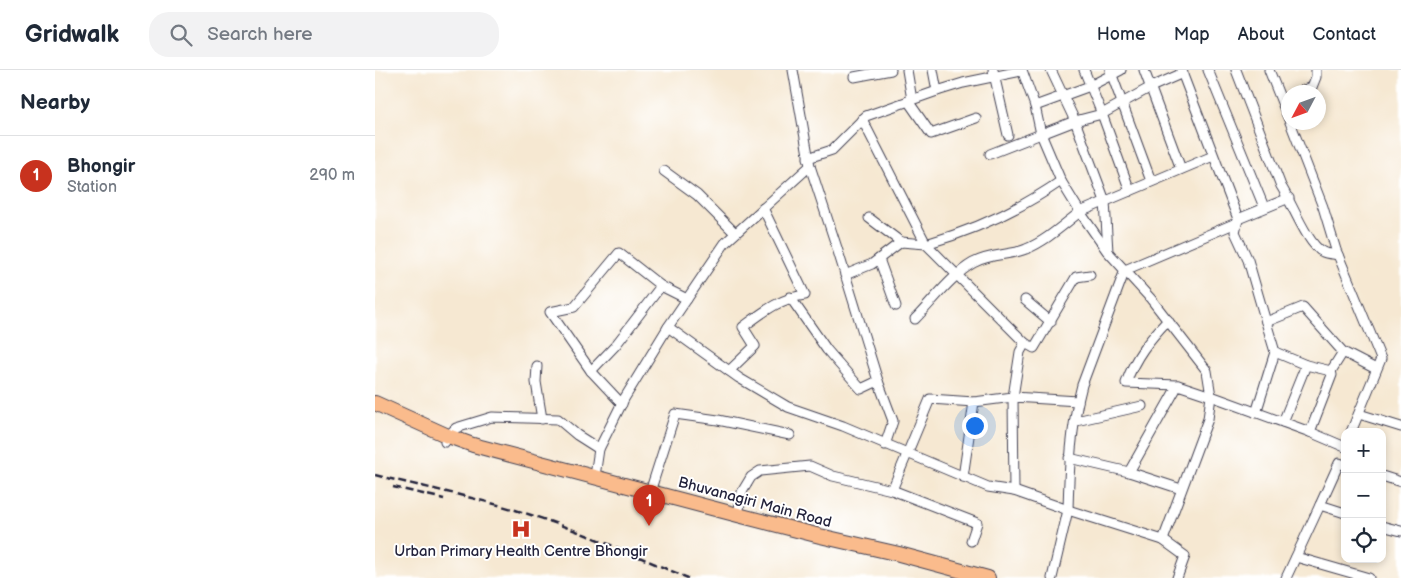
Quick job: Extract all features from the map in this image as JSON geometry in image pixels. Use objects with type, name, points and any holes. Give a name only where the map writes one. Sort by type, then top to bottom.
[{"type":"main road","name":"Bhuvanagiri Main Road","points":[[375,403],[446,439],[595,476],[788,536],[958,578]]},
{"type":"main road","name":"Bhuvanagiri Main Road","points":[[375,411],[498,460],[738,515],[899,554],[987,578]]},
{"type":"street","points":[[793,70],[809,162],[878,381],[893,421],[885,445]]},
{"type":"street","points":[[853,78],[891,70]]},
{"type":"street","points":[[907,70],[910,101],[931,134],[975,118]]},
{"type":"street","points":[[933,70],[937,91]]},
{"type":"street","points":[[595,476],[599,449],[622,404],[667,327],[725,243],[809,162],[832,150],[866,116],[993,73],[1022,70],[1061,182],[1108,252],[1151,299],[1207,371],[1211,396],[1208,419],[1163,540]]},
{"type":"street","points":[[1051,70],[1075,121],[1105,201],[1108,252]]},
{"type":"street","points":[[1084,70],[1131,191]]},
{"type":"street","points":[[1035,106],[1090,86],[1111,72],[1121,70]]},
{"type":"street","points":[[1144,70],[1181,169]]},
{"type":"street","points":[[1208,70],[1264,207]]},
{"type":"street","points":[[1236,70],[1281,186],[1315,247],[1323,252],[1338,254]]},
{"type":"street","points":[[1269,70],[1281,91]]},
{"type":"street","points":[[1313,85],[1316,70]]},
{"type":"street","points":[[990,154],[1075,121],[1102,114],[1182,71],[1206,132],[1237,221],[1235,232],[1248,260],[1275,352],[1257,413]]},
{"type":"street","points":[[1111,72],[1151,181]]},
{"type":"street","points":[[993,73],[1008,135]]},
{"type":"street","points":[[862,119],[926,244],[1025,343],[1034,348],[1076,277],[1090,275]]},
{"type":"street","points":[[1293,130],[1323,207],[1338,254],[1381,358],[1353,428]]},
{"type":"street","points":[[915,320],[970,264],[997,254],[1024,250],[1053,234],[1080,212],[1213,156]]},
{"type":"street","points":[[664,171],[697,195],[735,234]]},
{"type":"street","points":[[869,218],[901,242],[926,244],[970,230],[999,217],[1033,200],[1061,182]]},
{"type":"street","points":[[1052,578],[1068,510],[1069,458],[1078,401],[1082,385],[1125,270],[1237,221],[1264,207],[1289,198]]},
{"type":"street","points":[[729,371],[755,346],[743,327],[770,307],[790,297],[805,295],[763,208]]},
{"type":"street","points":[[845,275],[872,264],[901,242]]},
{"type":"street","points":[[622,404],[591,371],[550,312],[574,307],[619,253],[661,286],[687,299]]},
{"type":"street","points":[[879,259],[896,306]]},
{"type":"street","points":[[591,371],[615,346],[661,286]]},
{"type":"street","points":[[790,297],[827,350],[861,389],[878,381]]},
{"type":"street","points":[[1025,300],[1051,322]]},
{"type":"street","points":[[1266,322],[1303,307],[1343,352],[1376,370]]},
{"type":"street","points":[[1168,320],[1146,343],[1129,372],[1126,383],[1178,385],[1311,432],[1341,445]]},
{"type":"street","points":[[667,327],[729,371],[788,407],[843,426],[988,487],[1014,491],[1163,540],[1185,556],[1177,578]]},
{"type":"street","points":[[1014,491],[1013,397],[1020,352],[1025,343]]},
{"type":"street","points":[[1275,352],[1305,365],[1331,371]]},
{"type":"street","points":[[1311,432],[1333,375],[1331,371],[1343,352]]},
{"type":"street","points":[[1283,422],[1305,365]]},
{"type":"street","points":[[537,366],[536,382],[542,419]]},
{"type":"street","points":[[1129,472],[1178,385]]},
{"type":"street","points":[[892,490],[929,400],[974,402],[1013,397],[1078,401]]},
{"type":"street","points":[[963,477],[974,402]]},
{"type":"street","points":[[1076,421],[1142,406]]},
{"type":"street","points":[[649,494],[675,414],[718,420],[790,435]]},
{"type":"street","points":[[1359,414],[1401,426]]},
{"type":"street","points":[[446,439],[456,428],[492,417],[558,419],[577,435],[599,449]]},
{"type":"street","points":[[1069,458],[1129,472],[1181,489]]},
{"type":"street","points":[[738,515],[742,492],[751,477],[760,471],[810,466],[833,476],[892,490],[977,523],[971,541]]},
{"type":"street","points":[[1286,578],[1320,505],[1341,466]]},
{"type":"street","points":[[1386,477],[1401,482]]},
{"type":"street","points":[[1320,505],[1341,513]]},
{"type":"street","points":[[1386,527],[1401,531]]},
{"type":"street","points":[[1296,557],[1369,578]]},
{"type":"railway","points":[[375,475],[473,498],[531,515],[590,537],[688,578]]},
{"type":"railway","points":[[393,487],[444,499]]},
{"type":"place","name":"Bhongir","points":[[649,526]]},
{"type":"place","name":"Urban Primary Health Centre Bhongir","points":[[521,529]]}]
